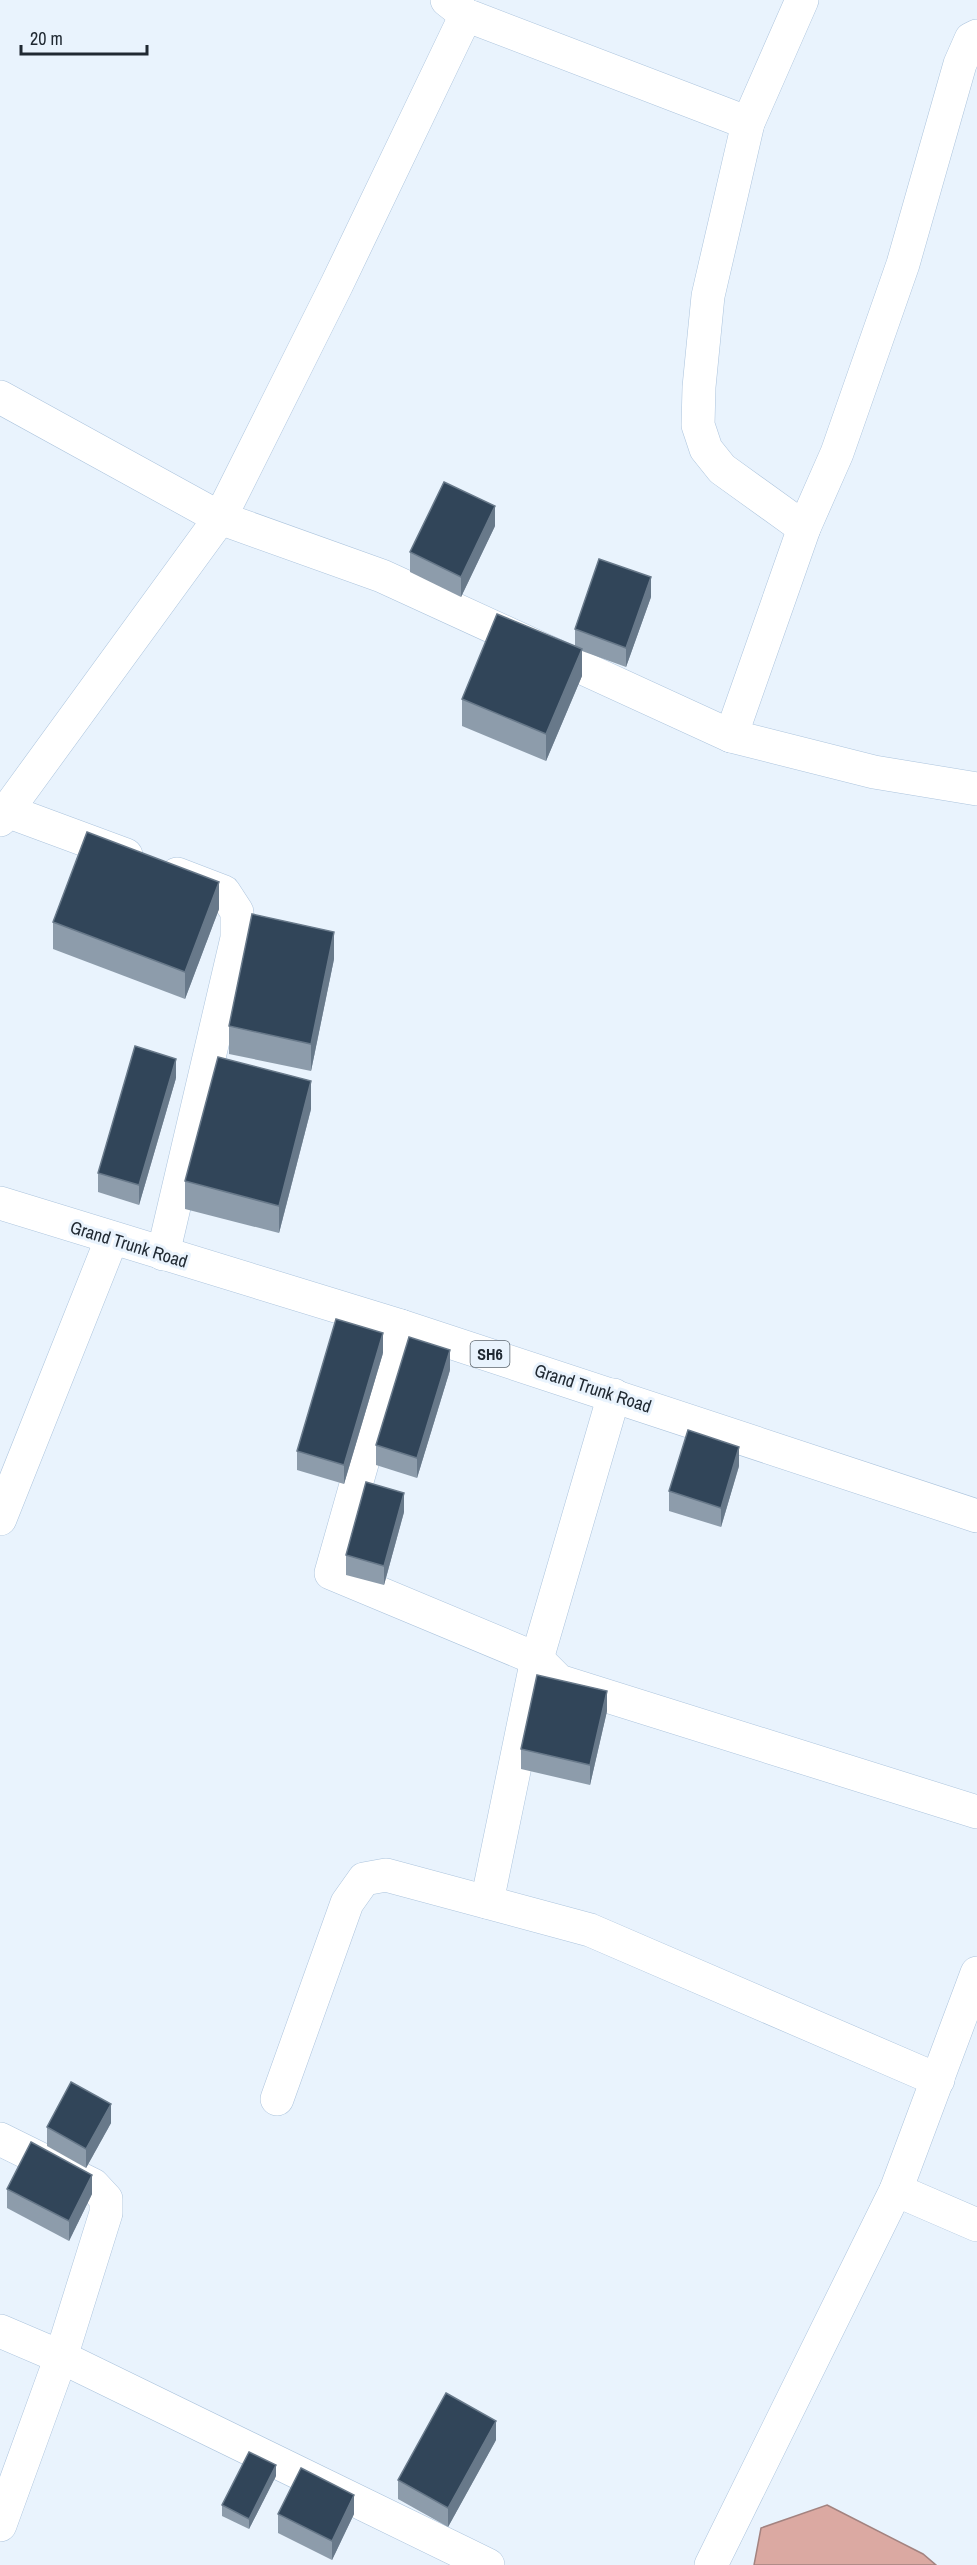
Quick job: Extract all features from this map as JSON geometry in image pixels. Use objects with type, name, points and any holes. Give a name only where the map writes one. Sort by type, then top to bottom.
[{"type":"street","points":[[802,0],[748,123],[708,296],[699,387],[698,425],[706,449],[722,469],[804,528]]},
{"type":"street","points":[[163,1254],[237,938],[237,912],[224,892],[3,815],[220,518],[337,284],[456,7],[748,123]]},
{"type":"street","points":[[731,736],[804,528],[837,453],[903,264],[960,64],[971,39],[977,36]]},
{"type":"street","points":[[0,397],[220,518],[382,576],[731,736],[874,772],[977,789]]},
{"type":"street","name":"Grand Trunk Road","points":[[0,1203],[401,1326],[977,1516]]},
{"type":"street","points":[[0,1519],[112,1238]]},
{"type":"street","points":[[401,1326],[332,1574],[537,1659],[559,1681],[977,1812]]},
{"type":"street","points":[[487,1902],[537,1659],[614,1395]]},
{"type":"street","points":[[277,2099],[347,1903],[364,1879],[386,1875],[590,1930],[938,2080]]},
{"type":"street","points":[[711,2565],[896,2190],[977,1974]]},
{"type":"street","points":[[0,2139],[93,2185],[106,2199],[106,2213],[61,2357],[0,2525]]},
{"type":"street","points":[[896,2190],[977,2225]]},
{"type":"street","points":[[0,2331],[61,2357],[488,2565]]},
{"type":"shaded area","points":[[827,2505],[923,2554],[936,2565],[754,2565],[761,2528]]},
{"type":"building","points":[[444,482],[495,506],[461,577],[410,552]]},
{"type":"building","points":[[599,559],[651,577],[626,648],[575,629]]},
{"type":"building","points":[[497,614],[582,649],[546,734],[462,699]]},
{"type":"building","points":[[87,832],[219,882],[185,972],[53,922]]},
{"type":"building","points":[[252,914],[334,932],[311,1044],[229,1026]]},
{"type":"building","points":[[135,1046],[176,1059],[139,1185],[98,1173]]},
{"type":"building","points":[[218,1057],[311,1081],[279,1206],[185,1181]]},
{"type":"building","points":[[336,1319],[383,1333],[344,1465],[297,1451]]},
{"type":"building","points":[[409,1337],[450,1350],[417,1458],[376,1445]]},
{"type":"building","points":[[688,1430],[739,1447],[721,1508],[669,1491]]},
{"type":"building","points":[[366,1482],[404,1493],[384,1566],[346,1555]]},
{"type":"building","points":[[537,1675],[607,1691],[590,1765],[521,1749]]},
{"type":"building","points":[[71,2082],[111,2104],[86,2149],[47,2127]]},
{"type":"building","points":[[31,2142],[92,2175],[69,2221],[7,2189]]},
{"type":"building","points":[[446,2393],[496,2421],[448,2508],[398,2480]]},
{"type":"building","points":[[249,2452],[276,2465],[249,2519],[222,2505]]},
{"type":"building","points":[[301,2468],[354,2495],[332,2541],[278,2514]]}]
